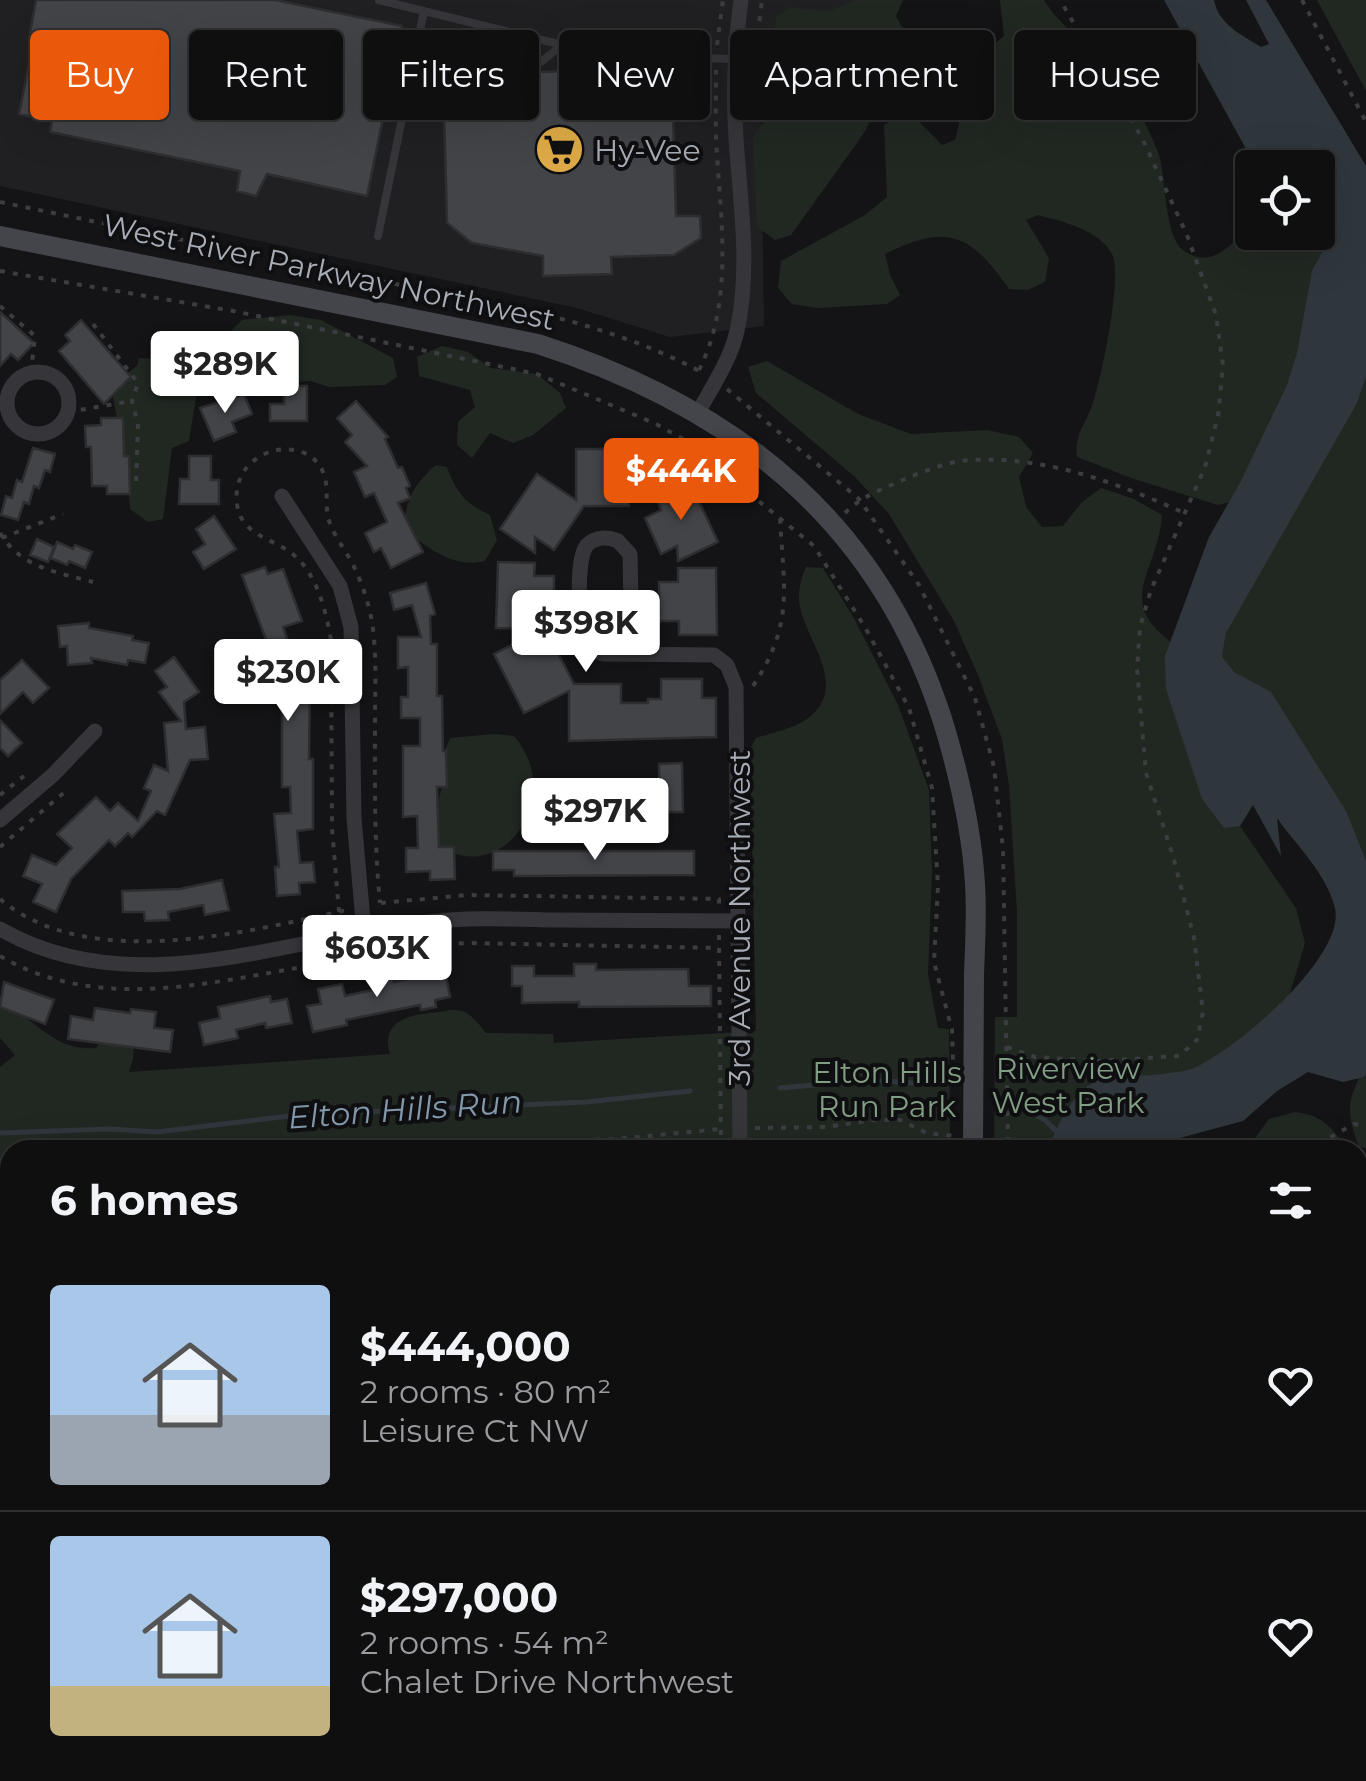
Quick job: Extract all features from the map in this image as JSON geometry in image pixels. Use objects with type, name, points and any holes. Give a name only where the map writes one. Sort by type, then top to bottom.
[{"type":"main road","name":"West River Parkway Northwest","points":[[0,236],[500,334],[582,358],[697,414],[780,472],[848,538],[892,605],[932,690],[966,808],[975,885],[973,1140]]},
{"type":"street","points":[[738,30],[741,0]]},
{"type":"street","points":[[697,414],[736,332],[742,294],[738,120]]},
{"type":"street","points":[[31,372],[56,377],[69,399],[68,412],[61,424],[40,434],[7,426],[7,395],[20,376],[31,372]]},
{"type":"street","points":[[282,496],[340,586],[351,627],[355,846],[364,932]]},
{"type":"street","points":[[597,540],[618,540],[630,554],[632,654],[594,652],[582,639],[580,563],[585,548],[597,540]]},
{"type":"street","name":"3rd Avenue Northwest","points":[[632,654],[714,655],[727,665],[736,686],[740,1140]]},
{"type":"street","points":[[0,820],[53,775],[95,731]]},
{"type":"street","points":[[0,929],[59,956],[98,964],[138,966],[181,964],[364,932],[468,919],[740,921]]},
{"type":"lane","points":[[379,0],[559,45]]},
{"type":"lane","points":[[438,0],[438,14]]},
{"type":"lane","points":[[420,30],[424,11]]},
{"type":"lane","points":[[710,58],[730,59]]},
{"type":"lane","points":[[378,236],[402,120]]},
{"type":"path","points":[[718,40],[723,0]]},
{"type":"path","points":[[758,30],[762,0]]},
{"type":"path","points":[[1008,1140],[1008,1047],[1035,1057],[1097,1060],[1179,1056],[1197,1040],[1203,1012],[1194,938],[1174,856],[1146,773],[1137,669],[1140,627],[1151,590],[1205,467],[1218,416],[1223,366],[1216,315],[1187,235],[1142,138],[1060,0]]},
{"type":"path","points":[[1302,0],[1366,122]]},
{"type":"path","points":[[699,370],[716,331],[720,304],[723,202],[716,58]]},
{"type":"path","points":[[0,202],[457,295],[579,324],[650,346],[716,380],[859,499],[931,468],[972,460],[1020,464],[1108,480],[1182,512]]},
{"type":"path","points":[[0,271],[215,308],[536,374],[654,423],[704,450],[724,472],[814,546],[898,683],[920,739],[935,813],[938,886],[934,962],[952,1030]]},
{"type":"path","points":[[0,306],[35,336],[31,372]]},
{"type":"path","points":[[94,324],[138,383],[132,401],[138,424],[136,486]]},
{"type":"path","points":[[68,412],[132,401]]},
{"type":"path","points":[[0,899],[34,921],[66,932],[138,942],[178,940],[339,912],[332,828],[331,640],[326,610],[299,559],[245,524],[237,505],[238,485],[245,468],[256,456],[288,450],[316,461],[323,472],[328,519],[356,569],[372,621],[380,903],[467,895],[720,899]]},
{"type":"path","points":[[63,514],[1,536],[16,554],[38,567],[93,582]]},
{"type":"path","points":[[738,709],[782,634],[780,519]]},
{"type":"path","points":[[0,795],[36,767]]},
{"type":"path","points":[[0,847],[68,790]]},
{"type":"path","points":[[0,956],[52,978],[95,988],[138,990],[183,988],[468,942],[720,948],[721,1140]]},
{"type":"path","points":[[740,1128],[827,1127],[900,1120],[927,1133],[955,1136]]},
{"type":"path","points":[[1326,1140],[1354,1124],[1366,1126]]},
{"type":"path","points":[[587,1140],[720,1129]]},
{"type":"shaded area","points":[[0,0],[861,0],[853,30],[730,30],[730,120],[761,120],[764,326],[670,337],[577,308],[0,186]]},
{"type":"shaded area","points":[[1164,0],[1214,0],[1226,22],[1261,47],[1269,44],[1246,0],[1266,0],[1366,166],[1366,376],[1357,403],[1226,633],[1222,657],[1234,672],[1271,692],[1346,811],[1366,861],[1366,1073],[1343,1082],[1308,1072],[1277,1091],[1243,1121],[1172,1140],[1052,1140],[1075,1098],[1092,1083],[1109,1077],[1190,1069],[1235,1042],[1284,1000],[1306,975],[1334,928],[1335,908],[1325,883],[1277,818],[1281,856],[1253,805],[1240,826],[1224,828],[1202,799],[1166,689],[1165,656],[1209,537],[1287,385],[1312,271],[1322,252],[1335,250],[1335,150],[1247,150],[1196,58],[1196,30],[1181,30]]},
{"type":"green space","points":[[855,0],[903,0],[896,16],[904,30],[774,30],[776,17],[790,7],[827,12]]},
{"type":"green space","points":[[1000,0],[1044,0],[1070,30],[1014,30],[1014,120],[1143,120],[1159,155],[1173,234],[1184,251],[1205,258],[1235,242],[1235,250],[1335,250],[1335,227],[1351,232],[1243,499],[1218,505],[1077,457],[1079,434],[1102,369],[1115,282],[1112,254],[1099,239],[1079,228],[1038,215],[1026,220],[1049,258],[1045,282],[1027,290],[1009,289],[969,245],[941,237],[907,244],[885,254],[900,295],[887,304],[817,308],[792,304],[778,288],[781,261],[865,215],[887,197],[884,125],[892,120],[917,120],[942,145],[955,140],[960,120],[994,120],[994,45],[1004,36]]},
{"type":"green space","points":[[1317,0],[1366,0],[1366,91]]},
{"type":"green space","points":[[765,120],[871,120],[791,235],[775,240],[757,227],[753,137]]},
{"type":"green space","points":[[290,315],[321,320],[393,358],[397,377],[385,385],[329,387],[311,381],[283,383],[262,397],[220,386],[196,397],[189,441],[172,448],[163,519],[148,522],[130,509],[127,468],[113,398],[121,378],[137,366],[139,358],[168,358],[195,352],[242,320]]},
{"type":"green space","points":[[1366,342],[1366,862],[1226,678],[1222,657],[1226,633]]},
{"type":"green space","points":[[442,346],[468,352],[491,368],[537,374],[560,393],[566,408],[533,435],[513,443],[490,433],[472,458],[457,445],[458,422],[475,407],[470,390],[419,376],[417,357]]},
{"type":"green space","name":"Riverview West Park","points":[[767,361],[858,414],[911,434],[987,430],[1019,437],[1033,453],[1019,477],[1026,507],[1042,527],[1063,526],[1081,503],[1101,488],[1134,499],[1162,515],[1143,586],[1146,615],[1177,646],[1225,818],[1240,826],[1296,908],[1305,943],[1287,1003],[1113,1140],[994,1140],[995,1017],[1017,1017],[1017,912],[1009,785],[1002,739],[954,621],[889,514],[855,477],[756,393],[748,367]]},
{"type":"green space","points":[[436,465],[447,467],[463,497],[490,515],[497,540],[485,561],[452,559],[405,530],[412,494]]},
{"type":"green space","name":"Elton Hills Run Park","points":[[806,567],[823,568],[855,620],[898,705],[929,790],[932,872],[928,974],[938,1028],[949,1029],[950,1140],[0,1140],[0,1067],[15,1055],[0,1038],[0,1001],[57,1040],[81,1048],[96,1048],[109,1029],[135,1031],[129,1072],[390,1054],[388,1042],[394,1025],[420,1014],[452,1010],[470,1015],[486,1033],[553,1034],[554,1043],[756,1031],[750,749],[756,738],[807,719],[823,700],[826,686],[820,656],[801,611],[801,582]]},
{"type":"green space","points":[[514,736],[529,762],[533,789],[529,813],[516,834],[498,850],[476,856],[453,853],[429,837],[445,775],[443,755],[450,738]]},
{"type":"green space","points":[[1366,1055],[1366,1140],[1356,1140],[1353,1131],[1351,1099]]},
{"type":"green space","points":[[1295,1112],[1305,1114],[1320,1120],[1340,1140],[1253,1140],[1269,1119]]},
{"type":"building","points":[[36,0],[275,0],[402,26],[401,30],[363,30],[363,120],[383,120],[367,196],[267,174],[256,196],[237,191],[240,171],[50,132],[52,121],[47,120],[169,120],[169,30],[31,30]]},
{"type":"building","points":[[30,59],[30,116],[19,114]]},
{"type":"building","name":"Hy-Vee","points":[[559,71],[559,120],[673,120],[676,216],[700,216],[701,238],[674,255],[611,257],[612,274],[543,276],[543,256],[472,243],[447,223],[444,120],[539,120],[539,72]]},
{"type":"building","points":[[0,312],[34,343],[18,360],[11,354],[0,366]]},
{"type":"building","points":[[81,320],[131,377],[104,404],[59,351],[70,341],[65,335]]},
{"type":"building","points":[[284,386],[307,386],[307,421],[270,421],[270,404],[284,404]]},
{"type":"building","points":[[244,394],[252,414],[232,422],[236,432],[214,441],[200,408]]},
{"type":"building","points":[[356,401],[388,437],[385,439],[398,468],[402,467],[410,486],[406,488],[410,498],[398,503],[423,552],[391,568],[381,548],[374,552],[365,533],[387,522],[374,493],[365,497],[354,472],[367,466],[345,442],[352,435],[337,418]]},
{"type":"building","points":[[101,418],[123,418],[130,494],[107,494],[107,486],[92,486],[91,447],[86,447],[85,426],[101,425]]},
{"type":"building","points":[[33,448],[55,454],[50,472],[45,470],[39,488],[34,486],[29,504],[24,502],[18,520],[1,515],[6,496],[12,498],[17,480],[22,482]]},
{"type":"building","points":[[576,449],[629,449],[629,506],[584,506],[554,550],[535,537],[535,553],[500,529],[537,474],[576,500]]},
{"type":"building","points":[[189,456],[211,456],[211,480],[219,480],[219,504],[179,504],[180,479],[189,479]]},
{"type":"building","points":[[690,482],[718,542],[678,561],[677,546],[661,554],[645,518],[661,510],[656,498]]},
{"type":"building","points":[[214,516],[236,549],[204,569],[193,552],[205,544],[196,529]]},
{"type":"building","points":[[37,539],[54,547],[48,562],[30,555]]},
{"type":"building","points":[[57,542],[92,552],[85,568],[51,558]]},
{"type":"building","points":[[498,562],[535,563],[534,576],[554,576],[554,616],[539,616],[574,684],[621,684],[621,703],[648,703],[648,699],[661,699],[661,679],[702,679],[702,698],[716,698],[716,737],[569,741],[569,691],[524,713],[494,654],[544,629],[496,628]]},
{"type":"building","points":[[265,567],[268,574],[283,569],[302,621],[283,627],[294,671],[310,671],[313,829],[297,831],[300,863],[313,862],[315,882],[299,883],[300,894],[277,896],[275,867],[279,867],[274,814],[291,813],[290,787],[282,787],[282,683],[273,683],[273,658],[242,575]]},
{"type":"building","points":[[678,568],[716,568],[717,635],[679,635],[679,621],[659,621],[659,582],[678,582]]},
{"type":"building","points":[[426,583],[435,614],[430,616],[431,644],[437,644],[437,696],[442,696],[446,751],[447,787],[437,787],[439,847],[454,847],[455,879],[430,880],[430,871],[406,872],[406,848],[418,848],[417,816],[403,817],[403,746],[420,746],[420,718],[401,718],[401,697],[408,697],[408,667],[398,668],[398,637],[421,637],[412,605],[394,610],[390,593]]},
{"type":"building","points":[[89,623],[89,628],[149,643],[145,663],[128,660],[127,665],[91,658],[92,663],[68,665],[67,646],[60,647],[58,626]]},
{"type":"building","points":[[174,657],[199,692],[184,702],[186,729],[205,727],[208,759],[190,760],[165,815],[157,811],[132,837],[128,833],[115,846],[109,840],[71,879],[56,912],[33,902],[42,884],[23,876],[32,855],[56,865],[72,848],[57,834],[96,797],[110,811],[118,803],[138,821],[151,791],[144,788],[154,765],[168,771],[164,723],[181,721],[159,692],[167,687],[155,671]]},
{"type":"building","points":[[22,660],[49,688],[33,703],[23,692],[0,714],[0,680]]},
{"type":"building","points":[[0,720],[22,743],[8,756],[0,748]]},
{"type":"building","points":[[682,763],[683,812],[660,812],[659,764]]},
{"type":"building","points":[[493,851],[694,851],[694,875],[514,876],[514,870],[493,870]]},
{"type":"building","points":[[222,880],[229,910],[205,915],[203,905],[168,912],[169,920],[145,921],[144,912],[123,912],[122,891],[180,889]]},
{"type":"building","points":[[574,964],[596,964],[596,970],[688,969],[689,986],[711,986],[711,1006],[579,1007],[579,1002],[522,1003],[522,986],[512,986],[512,966],[534,966],[534,976],[574,976]]},
{"type":"building","points":[[445,971],[450,997],[435,1000],[436,1007],[421,1010],[420,1005],[346,1020],[347,1025],[313,1032],[307,1006],[321,1004],[318,989],[342,984],[345,996],[377,989],[375,980],[393,977],[394,982]]},
{"type":"building","points":[[4,982],[54,1000],[45,1024],[0,1007]]},
{"type":"building","points":[[270,996],[271,1002],[287,999],[292,1023],[266,1028],[265,1023],[236,1030],[238,1038],[204,1045],[199,1023],[220,1018],[218,1007]]},
{"type":"building","points":[[95,1008],[156,1012],[154,1028],[173,1030],[170,1052],[68,1039],[71,1016],[93,1020]]},
{"type":"waterway","name":"Elton Hills Run","points":[[780,1088],[873,1080],[927,1084]]},
{"type":"waterway","name":"Elton Hills Run","points":[[0,1133],[110,1129],[157,1132],[297,1115],[586,1102],[690,1091]]},
{"type":"waterway","name":"Elton Hills Run","points":[[1020,1106],[1045,1120],[1058,1133]]},
{"type":"place","name":"Hy-Vee","points":[[559,150]]}]
